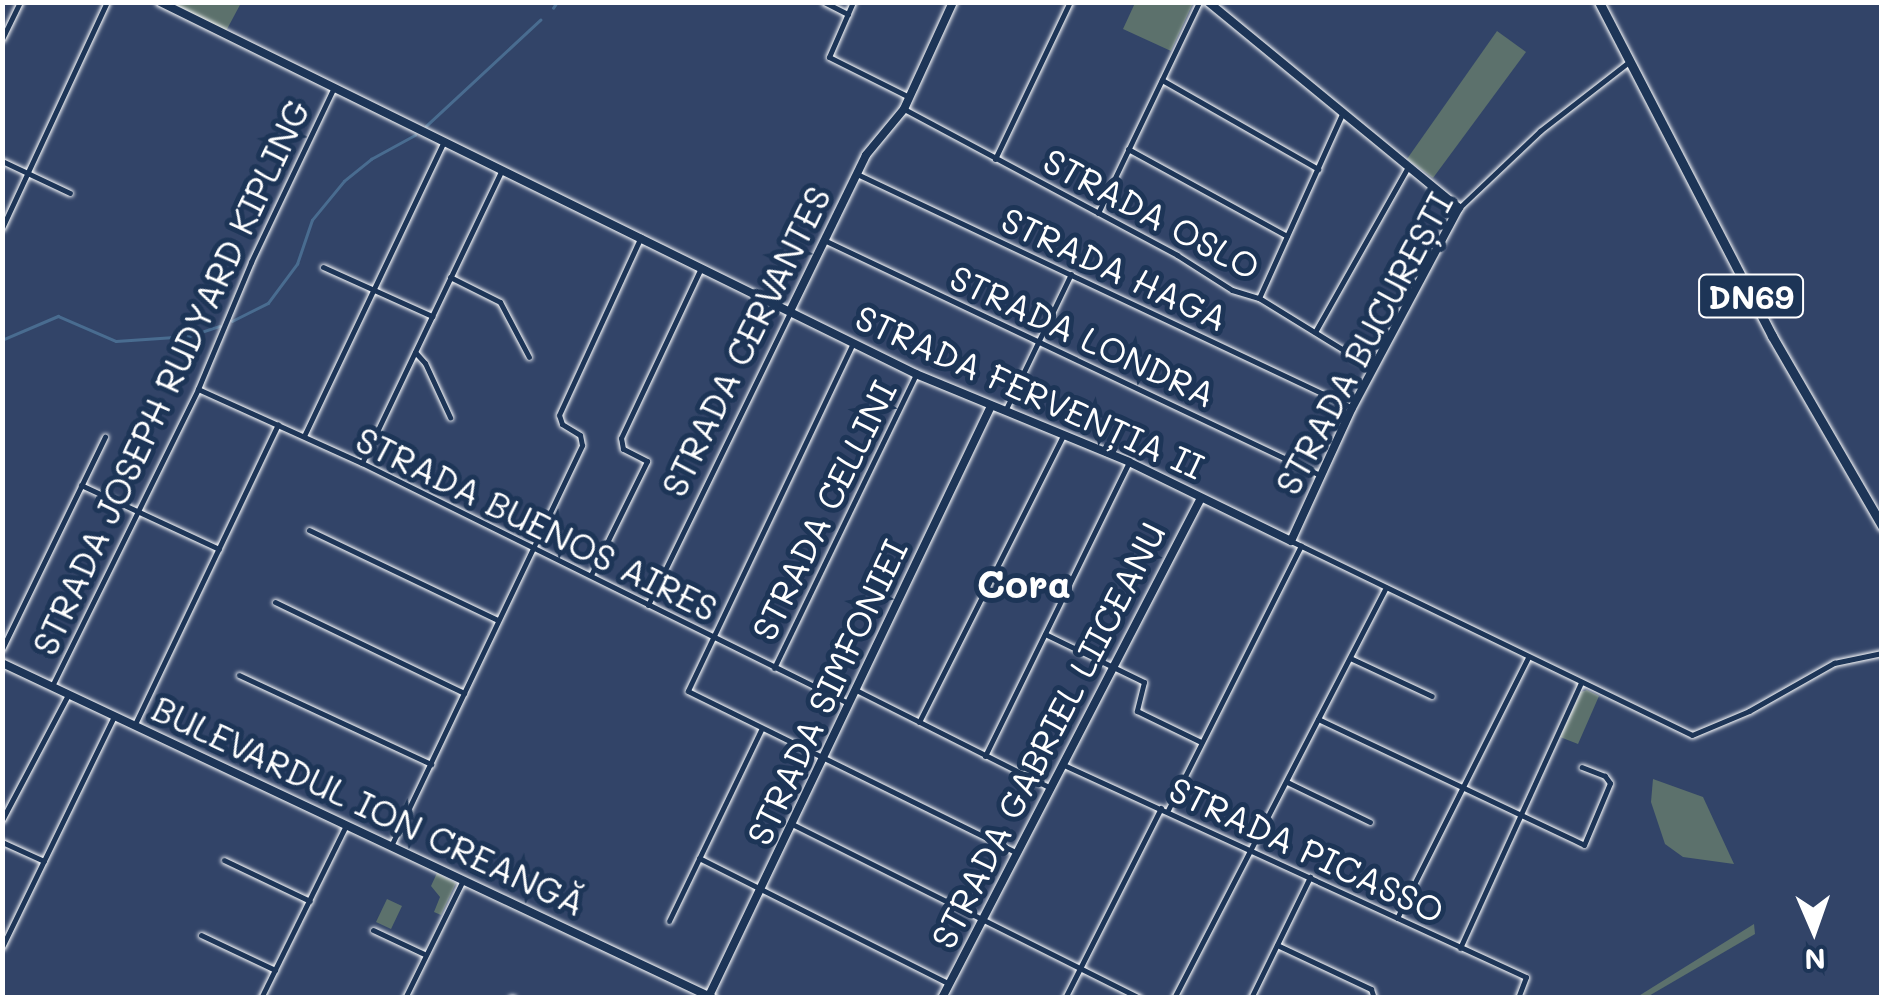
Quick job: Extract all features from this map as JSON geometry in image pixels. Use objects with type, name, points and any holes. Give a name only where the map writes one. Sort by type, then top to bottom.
[{"type":"main road","name":"DN69","points":[[1599,2],[1772,336],[1882,526]]},
{"type":"street","points":[[2,40],[20,2]]},
{"type":"street","points":[[2,228],[106,2]]},
{"type":"street","points":[[824,2],[848,14]]},
{"type":"street","points":[[853,2],[829,56],[909,97]]},
{"type":"street","name":"STRADA CERVANTES","points":[[648,605],[857,174],[878,135],[904,109],[954,2]]},
{"type":"street","points":[[995,159],[1070,2]]},
{"type":"street","points":[[1098,213],[1200,2]]},
{"type":"street","points":[[1208,2],[1459,208]]},
{"type":"street","name":"STRADA FERVENȚIA II","points":[[163,3],[443,144],[702,265],[916,374],[990,408],[1129,462],[1692,735],[1749,711],[1834,663],[1882,653]]},
{"type":"street","name":"STRADA BUCUREȘTI","points":[[1291,541],[1352,408],[1459,208],[1540,131],[1630,61]]},
{"type":"street","points":[[1162,80],[1318,169]]},
{"type":"street","name":"STRADA JOSEPH RUDYARD KIPLING","points":[[52,686],[198,389],[333,89]]},
{"type":"street","name":"STRADA OSLO","points":[[904,109],[1232,290],[1259,298],[1373,368]]},
{"type":"street","points":[[1259,298],[1342,114]]},
{"type":"street","points":[[304,436],[443,144]]},
{"type":"street","points":[[1128,148],[1287,236]]},
{"type":"street","points":[[2,161],[70,193]]},
{"type":"street","points":[[1315,332],[1408,167]]},
{"type":"street","points":[[362,463],[501,172]]},
{"type":"street","name":"STRADA HAGA","points":[[857,174],[1352,408]]},
{"type":"street","points":[[391,846],[582,445],[580,435],[562,424],[559,416],[641,237]]},
{"type":"street","name":"STRADA LONDRA","points":[[824,240],[1320,475]]},
{"type":"street","points":[[591,576],[647,461],[624,449],[621,438],[702,265]]},
{"type":"street","points":[[322,267],[432,316]]},
{"type":"street","points":[[1005,411],[1072,274]]},
{"type":"street","points":[[450,278],[500,302],[529,357]]},
{"type":"street","points":[[854,343],[710,636],[688,691],[1015,852]]},
{"type":"street","points":[[415,352],[425,362],[450,417]]},
{"type":"street","name":"STRADA CELLINI","points":[[774,668],[916,374]]},
{"type":"street","name":"STRADA BUENOS AIRES","points":[[198,389],[362,463],[852,704]]},
{"type":"street","name":"STRADA SIMFONIEI","points":[[710,997],[990,408]]},
{"type":"street","points":[[134,725],[278,424]]},
{"type":"street","points":[[919,722],[1064,434]]},
{"type":"street","points":[[2,649],[104,437]]},
{"type":"street","points":[[985,756],[1129,462]]},
{"type":"street","points":[[82,485],[219,549]]},
{"type":"street","name":"STRADA GABRIEL LIICEANU","points":[[942,998],[1015,852],[1066,766],[1201,498]]},
{"type":"street","points":[[308,530],[498,620]]},
{"type":"street","name":"STRADA BUCUREȘTI","points":[[1065,998],[1301,546]]},
{"type":"street","points":[[1174,998],[1386,588]]},
{"type":"street","points":[[275,602],[464,693]]},
{"type":"street","points":[[1046,634],[1145,684],[1137,711],[1202,742]]},
{"type":"street","points":[[1397,918],[1528,657]]},
{"type":"street","points":[[1350,658],[1432,696]]},
{"type":"street","name":"BULEVARDUL ION CREANGĂ","points":[[2,663],[710,997]]},
{"type":"street","points":[[238,675],[431,764]]},
{"type":"street","points":[[1460,948],[1582,683]]},
{"type":"street","points":[[858,690],[1053,789]]},
{"type":"street","points":[[2,820],[69,694]]},
{"type":"street","points":[[2,947],[114,716]]},
{"type":"street","points":[[1318,719],[1584,844],[1610,783],[1605,776],[1582,768]]},
{"type":"street","points":[[670,921],[761,730]]},
{"type":"street","name":"STRADA PICASSO","points":[[1066,766],[1526,977],[1518,998]]},
{"type":"street","points":[[1287,782],[1370,822]]},
{"type":"street","points":[[261,998],[346,824]]},
{"type":"street","points":[[794,825],[1139,998]]},
{"type":"street","points":[[2,842],[44,861]]},
{"type":"street","points":[[700,858],[949,984]]},
{"type":"street","points":[[224,860],[310,901]]},
{"type":"street","points":[[1251,998],[1310,877]]},
{"type":"street","points":[[408,998],[462,880]]},
{"type":"street","points":[[373,930],[426,955]]},
{"type":"street","points":[[201,936],[274,970]]},
{"type":"street","points":[[1276,945],[1371,988],[1374,998]]},
{"type":"green space","points":[[172,3],[241,3],[226,31]]},
{"type":"green space","points":[[1135,3],[1193,3],[1171,51],[1123,29]]},
{"type":"green space","points":[[1497,31],[1526,52],[1433,178],[1407,159]]},
{"type":"green space","points":[[1587,690],[1599,696],[1578,744],[1560,737],[1581,692]]},
{"type":"green space","points":[[1653,779],[1703,797],[1734,864],[1683,857],[1665,844],[1651,802]]},
{"type":"green space","points":[[437,873],[456,883],[441,915],[434,912],[440,897],[431,886]]},
{"type":"green space","points":[[387,899],[402,906],[391,929],[376,922]]},
{"type":"green space","points":[[1754,924],[1755,934],[1647,997],[1637,997]]},
{"type":"waterway","points":[[553,8],[557,2]]},
{"type":"waterway","points":[[426,126],[540,20]]},
{"type":"waterway","points":[[232,321],[268,303],[297,264],[312,220],[344,181],[371,159],[415,135]]},
{"type":"waterway","points":[[2,340],[58,316],[116,341],[189,336],[219,326]]},
{"type":"district","name":"Cora","points":[[1024,584]]}]
